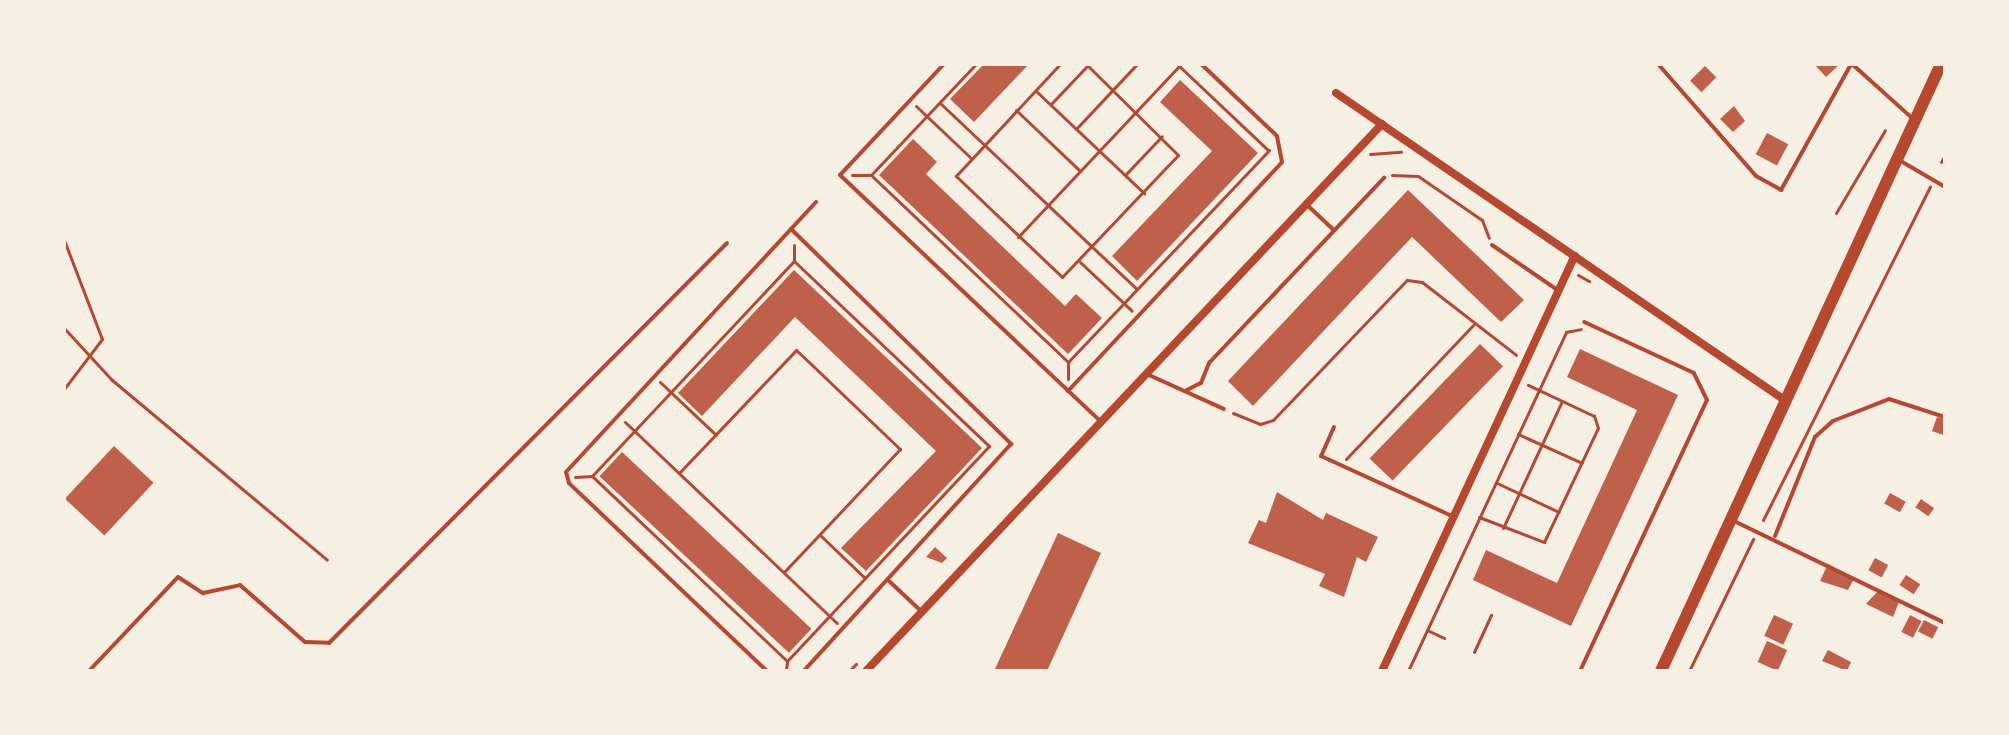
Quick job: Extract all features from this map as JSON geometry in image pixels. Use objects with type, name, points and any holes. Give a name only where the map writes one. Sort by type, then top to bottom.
[{"type":"main road","points":[[1661,671],[1941,64]]},
{"type":"street","points":[[1336,93],[1786,401]]},
{"type":"street","points":[[866,671],[1382,124]]},
{"type":"street","points":[[1382,671],[1575,256]]},
{"type":"lane","points":[[944,64],[840,175],[1101,422]]},
{"type":"lane","points":[[1068,391],[1275,171],[1284,153],[1277,136],[1201,64]]},
{"type":"lane","points":[[1658,64],[1756,176],[1781,190],[1851,64],[1915,120]]},
{"type":"lane","points":[[1898,160],[1945,187]]},
{"type":"lane","points":[[1185,391],[1201,383],[1209,363],[1384,178]]},
{"type":"lane","points":[[767,671],[566,478],[571,461],[816,202]]},
{"type":"lane","points":[[1306,204],[1334,231]]},
{"type":"lane","points":[[791,229],[1010,440],[1007,456],[804,671]]},
{"type":"lane","points":[[89,671],[178,577],[203,593],[240,585],[305,642],[329,643],[727,243]]},
{"type":"lane","points":[[1492,245],[1559,291]]},
{"type":"lane","points":[[1580,671],[1707,400],[1694,373],[1584,322]]},
{"type":"lane","points":[[1147,374],[1224,409]]},
{"type":"lane","points":[[1775,536],[1815,437],[1833,421],[1889,399],[1945,417]]},
{"type":"lane","points":[[1334,427],[1321,456],[1454,517]]},
{"type":"lane","points":[[1731,520],[1775,536],[1945,623]]},
{"type":"lane","points":[[889,581],[922,612]]},
{"type":"path","points":[[871,175],[976,64]]},
{"type":"path","points":[[1051,104],[1087,65],[1178,155],[1093,247],[1059,276],[957,178],[971,158],[1060,64]]},
{"type":"path","points":[[1076,129],[1137,64]]},
{"type":"path","points":[[1018,237],[1179,65],[1268,150],[1284,153]]},
{"type":"path","points":[[1035,90],[1144,193]]},
{"type":"path","points":[[910,100],[971,158]]},
{"type":"path","points":[[940,103],[1137,289]]},
{"type":"path","points":[[1016,110],[1080,171]]},
{"type":"path","points":[[1836,213],[1885,130]]},
{"type":"path","points":[[1125,175],[1162,136]]},
{"type":"path","points":[[1365,158],[1386,149],[1407,156]]},
{"type":"path","points":[[1068,391],[1068,362],[1268,150]]},
{"type":"path","points":[[1941,162],[1945,155]]},
{"type":"path","points":[[840,175],[871,175],[1068,362]]},
{"type":"path","points":[[1384,178],[1418,176],[1482,220],[1492,245]]},
{"type":"path","points":[[1763,520],[1931,183]]},
{"type":"path","points":[[64,240],[102,339],[64,389]]},
{"type":"path","points":[[566,478],[592,476],[794,261],[989,446],[787,661],[786,671]]},
{"type":"path","points":[[1079,261],[1124,303]]},
{"type":"path","points":[[743,279],[762,296]]},
{"type":"path","points":[[1224,409],[1255,423],[1273,420],[1407,280],[1422,282],[1473,325],[1526,362]]},
{"type":"path","points":[[1341,465],[1473,325]]},
{"type":"path","points":[[64,328],[91,357],[327,560]]},
{"type":"path","points":[[1408,671],[1568,330]]},
{"type":"path","points":[[679,473],[796,350],[900,449],[784,572]]},
{"type":"path","points":[[653,375],[716,435]]},
{"type":"path","points":[[1479,517],[1540,544],[1559,512],[1598,423],[1528,385]]},
{"type":"path","points":[[1503,528],[1562,401]]},
{"type":"path","points":[[616,414],[844,629]]},
{"type":"path","points":[[1518,434],[1582,463]]},
{"type":"path","points":[[592,476],[787,661]]},
{"type":"path","points":[[1496,482],[1559,512]]},
{"type":"path","points":[[820,535],[865,578]]},
{"type":"path","points":[[1689,671],[1755,535]]},
{"type":"path","points":[[1474,652],[1491,615]]},
{"type":"path","points":[[1427,630],[1444,638]]},
{"type":"building","points":[[984,64],[1029,64],[974,122],[950,99]]},
{"type":"building","points":[[1814,64],[1840,64],[1826,77]]},
{"type":"building","points":[[1705,66],[1716,77],[1701,92],[1690,81]]},
{"type":"building","points":[[1180,80],[1258,153],[1137,281],[1112,256],[1212,151],[1160,102]]},
{"type":"building","points":[[1734,106],[1745,121],[1733,132],[1720,119]]},
{"type":"building","points":[[1767,133],[1788,144],[1777,165],[1756,154]]},
{"type":"building","points":[[913,139],[937,162],[926,174],[1065,306],[1076,294],[1102,318],[1068,354],[879,175]]},
{"type":"building","points":[[1408,190],[1524,300],[1501,322],[1412,237],[1253,406],[1228,381]]},
{"type":"building","points":[[794,270],[982,448],[866,571],[841,548],[936,451],[795,317],[702,416],[678,393]]},
{"type":"building","points":[[1480,344],[1503,366],[1393,481],[1370,458]]},
{"type":"building","points":[[1580,349],[1678,395],[1571,626],[1473,580],[1486,550],[1557,583],[1637,410],[1567,377]]},
{"type":"building","points":[[1937,417],[1945,419],[1943,435],[1932,431]]},
{"type":"building","points":[[114,446],[153,483],[104,535],[65,499]]},
{"type":"building","points":[[622,452],[811,629],[789,653],[599,476]]},
{"type":"building","points":[[1277,492],[1323,520],[1326,513],[1378,537],[1366,562],[1357,557],[1344,597],[1319,586],[1325,574],[1248,543],[1259,520],[1266,523]]},
{"type":"building","points":[[1890,493],[1906,502],[1900,512],[1884,503]]},
{"type":"building","points":[[1921,499],[1934,508],[1928,516],[1915,507]]},
{"type":"building","points":[[1058,533],[1101,553],[1047,671],[994,671]]},
{"type":"building","points":[[935,547],[947,558],[942,563],[926,557]]},
{"type":"building","points":[[1875,558],[1888,565],[1882,577],[1868,570]]},
{"type":"building","points":[[1828,564],[1854,579],[1848,590],[1820,581]]},
{"type":"building","points":[[1906,575],[1920,584],[1914,594],[1899,585]]},
{"type":"building","points":[[1878,591],[1899,602],[1893,617],[1866,604]]},
{"type":"building","points":[[1774,615],[1793,624],[1783,645],[1764,636]]},
{"type":"building","points":[[1910,615],[1922,621],[1913,638],[1901,632]]},
{"type":"building","points":[[1924,620],[1938,627],[1932,639],[1918,632]]},
{"type":"building","points":[[1767,641],[1787,650],[1778,671],[1758,662]]},
{"type":"building","points":[[1828,650],[1851,662],[1847,671],[1822,661]]}]
